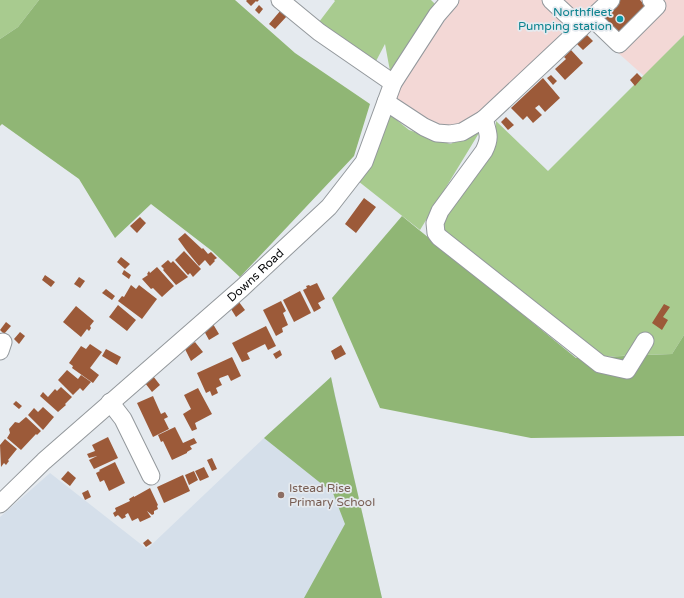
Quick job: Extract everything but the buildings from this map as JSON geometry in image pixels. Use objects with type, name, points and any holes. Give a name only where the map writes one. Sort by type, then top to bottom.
[{"type":"street","name":"Downs Road","points":[[0,504],[44,461],[242,288],[329,207],[364,162],[393,83],[438,15],[450,0]]},
{"type":"street","points":[[551,0],[581,27],[619,44],[657,6],[651,0]]},
{"type":"street","points":[[386,102],[424,127],[437,133],[450,134],[462,132],[484,119],[611,0]]},
{"type":"street","points":[[274,1],[393,83]]},
{"type":"street","points":[[484,119],[489,135],[487,146],[440,211],[435,223],[436,233],[450,246],[600,364],[627,370],[645,341]]},
{"type":"street","points":[[110,402],[122,419],[151,476]]},
{"type":"shaded area","points":[[459,0],[684,0],[684,35],[644,76],[589,27],[571,37],[564,30],[538,58],[464,127],[440,128],[397,102],[396,91]]},
{"type":"shaded area","name":"Istead Rise Primary School","points":[[331,377],[382,598],[0,598],[0,517],[50,473],[147,549]]},
{"type":"green space","points":[[0,0],[39,0],[18,27],[0,39]]},
{"type":"green space","points":[[39,0],[235,0],[295,53],[370,104],[354,156],[240,277],[212,251],[151,204],[115,238],[79,179],[2,124],[0,126],[0,39],[18,27]]},
{"type":"green space","points":[[334,0],[431,0],[435,4],[390,71],[385,44],[375,63],[319,22],[335,1]]},
{"type":"green space","points":[[684,35],[684,335],[672,354],[593,357],[440,227],[445,215],[494,146],[496,121],[548,171]]},
{"type":"green space","points":[[388,113],[409,130],[450,144],[479,133],[420,230],[358,181]]},
{"type":"green space","points":[[402,216],[576,358],[672,354],[684,335],[684,436],[531,438],[380,408],[332,298]]},
{"type":"green space","points":[[331,377],[382,598],[304,598],[345,524],[333,493],[264,438]]},
{"type":"place","name":"Northfleet Pumping station","points":[[620,19]]},
{"type":"place","name":"Istead Rise Primary School","points":[[281,495]]}]
